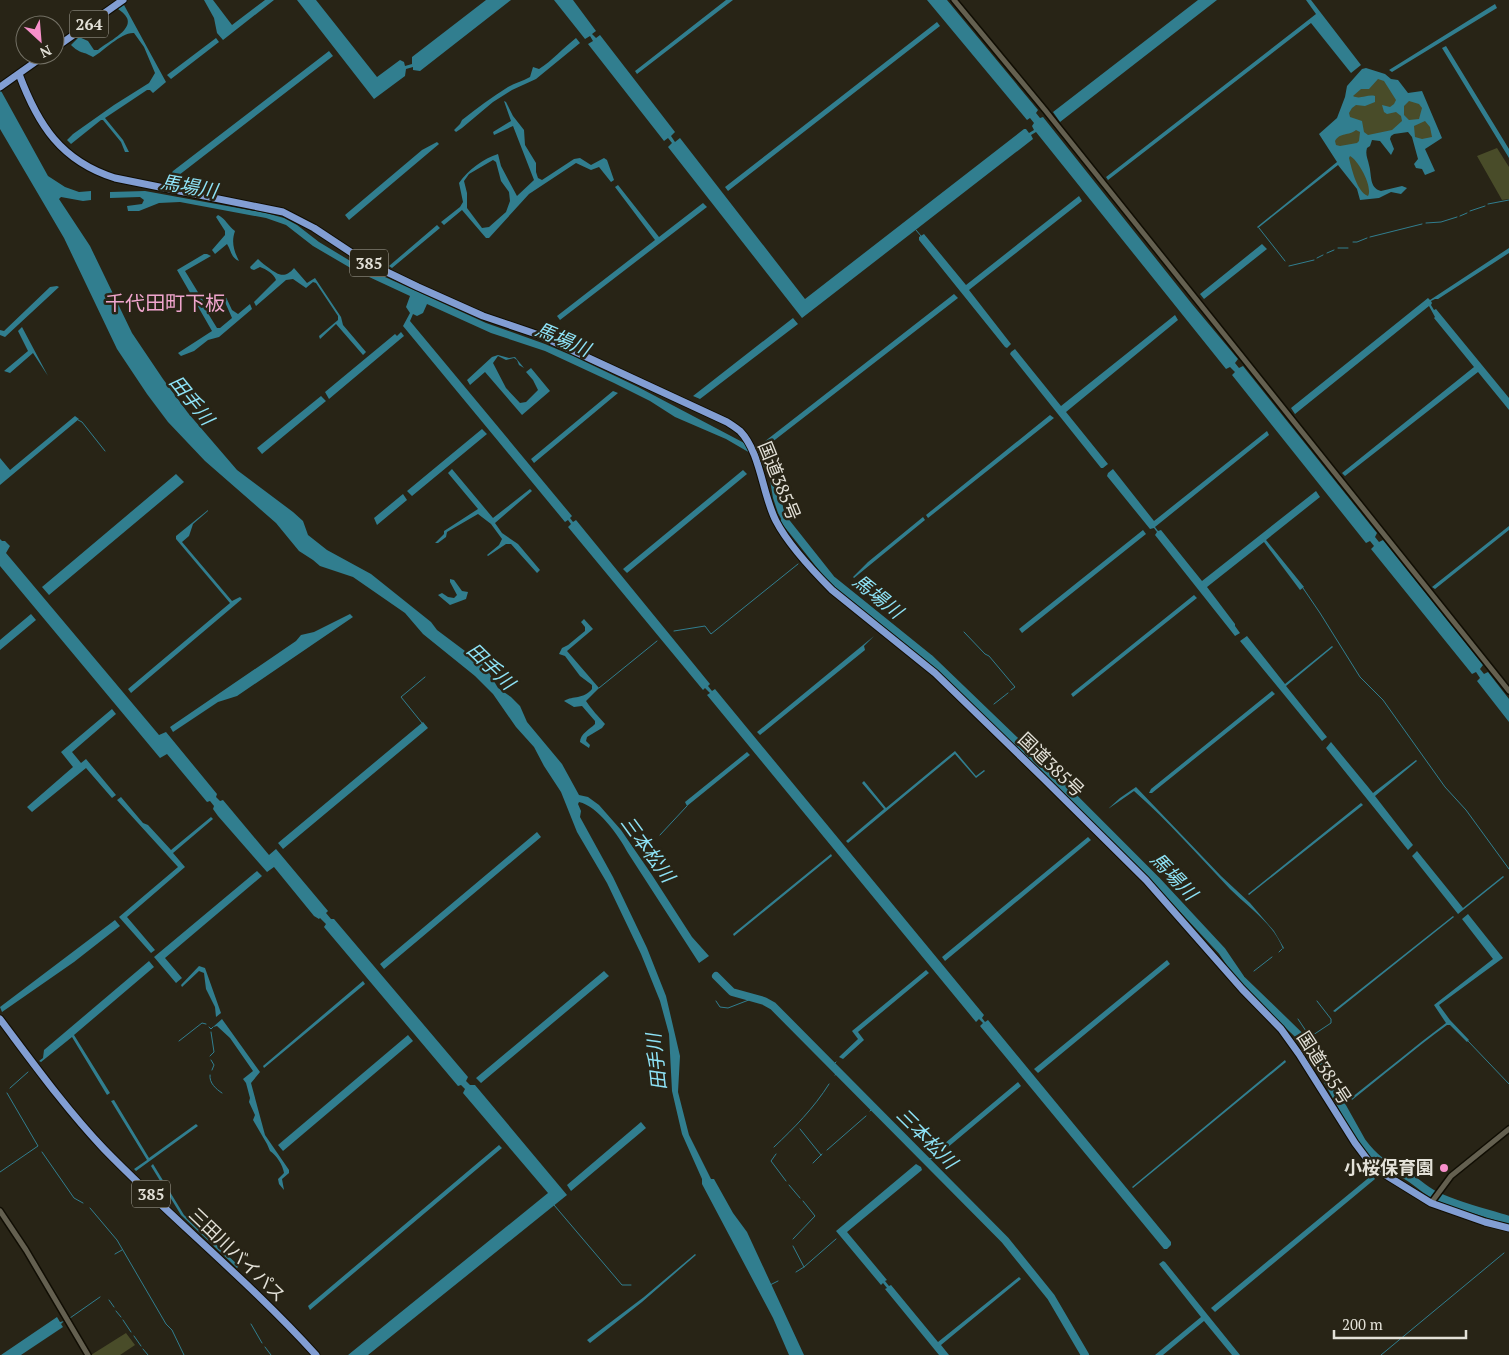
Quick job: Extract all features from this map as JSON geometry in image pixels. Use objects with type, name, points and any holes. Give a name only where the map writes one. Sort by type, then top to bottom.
[{"type":"highway","name":"264","points":[[65,41],[123,0]]},
{"type":"highway","points":[[0,87],[31,65]]},
{"type":"highway","name":"国道385号","points":[[19,74],[33,109],[48,133],[62,148],[88,168],[115,178],[277,210],[299,219],[364,261],[483,316],[538,335],[728,422],[739,430],[747,441],[754,458],[768,503],[776,520],[817,575],[832,590],[935,673],[1146,880],[1242,989],[1281,1029],[1300,1054],[1354,1143],[1367,1159],[1384,1174],[1432,1201],[1477,1220],[1509,1228]]},
{"type":"highway","name":"三田川バイパス","points":[[0,1019],[79,1121],[104,1148],[235,1273],[316,1355]]},
{"type":"street","points":[[954,0],[1045,110],[1509,691]]},
{"type":"street","points":[[1432,1201],[1441,1187],[1464,1165],[1509,1129]]},
{"type":"street","points":[[0,1211],[26,1250],[88,1355]]},
{"type":"green space","points":[[1367,74],[1385,78],[1405,98],[1421,94],[1437,136],[1419,150],[1409,127],[1367,138],[1358,151],[1376,196],[1363,198],[1325,136],[1342,124],[1351,89]]},
{"type":"green space","points":[[1497,148],[1509,167],[1509,199],[1502,200],[1477,156]]},
{"type":"green space","points":[[126,1333],[135,1345],[120,1355],[91,1355]]},
{"type":"water","points":[[204,0],[213,0],[232,25],[265,0],[274,0],[223,40],[217,33],[214,18]]},
{"type":"water","points":[[297,0],[316,0],[377,77],[400,60],[404,62],[405,66],[412,64],[412,57],[486,0],[511,0],[420,71],[413,70],[413,67],[406,69],[405,76],[374,99]]},
{"type":"water","points":[[554,0],[573,0],[596,31],[592,34],[596,38],[600,35],[675,132],[671,136],[675,142],[680,138],[805,299],[1024,129],[1029,133],[1034,130],[1032,126],[1034,123],[1030,118],[1027,120],[927,0],[947,0],[1038,110],[1036,113],[1040,118],[1043,117],[1238,359],[1235,363],[1239,368],[1243,366],[1377,533],[1375,537],[1379,542],[1383,540],[1483,665],[1480,669],[1484,674],[1488,672],[1509,699],[1509,722],[1477,681],[1480,678],[1476,672],[1472,674],[1371,549],[1374,546],[1370,541],[1366,543],[1232,375],[1235,372],[1230,367],[1226,369],[1036,132],[1031,135],[1033,139],[802,318],[668,147],[672,143],[668,138],[664,141],[588,44],[593,41],[590,36],[585,39]]},
{"type":"water","points":[[726,0],[733,0],[637,74],[635,71]]},
{"type":"water","points":[[1198,0],[1217,0],[1060,122],[1053,112]]},
{"type":"water","points":[[1306,0],[1311,0],[1361,65],[1351,73],[1311,23],[1108,180],[1106,177],[1316,14]]},
{"type":"water","points":[[1495,4],[1497,8],[1392,72],[1389,70]]},
{"type":"water","points":[[124,5],[166,82],[153,93],[147,90],[105,118],[123,140],[129,152],[125,152],[121,142],[103,120],[71,144],[67,140],[73,134],[149,83],[155,73],[144,47],[134,33],[124,35],[93,57],[71,45],[79,37],[88,41],[94,50],[98,50],[117,36],[126,28],[128,23],[127,18],[118,9]]},
{"type":"water","points":[[937,22],[940,26],[728,191],[725,187]]},
{"type":"water","points":[[216,38],[219,42],[171,79],[167,75]]},
{"type":"water","points":[[576,38],[580,43],[536,79],[512,90],[493,102],[462,128],[456,132],[454,130],[462,120],[490,99],[508,87],[530,77],[533,67],[539,69],[544,66]]},
{"type":"water","points":[[1446,46],[1509,149],[1509,158],[1442,48]]},
{"type":"water","points":[[329,51],[333,56],[170,182],[167,180],[173,171]]},
{"type":"water","points":[[1366,68],[1385,74],[1391,79],[1398,80],[1408,93],[1422,91],[1442,138],[1425,149],[1435,171],[1425,175],[1422,169],[1416,168],[1414,164],[1418,159],[1412,137],[1408,132],[1391,136],[1390,139],[1394,149],[1391,155],[1380,141],[1372,140],[1366,153],[1374,187],[1381,191],[1402,186],[1407,188],[1401,194],[1391,192],[1379,198],[1360,200],[1357,189],[1338,165],[1258,228],[1337,162],[1319,134],[1337,118],[1347,86],[1362,69]],"holes":[[[1378,79],[1384,81],[1396,100],[1390,107],[1382,105],[1384,112],[1387,114],[1396,112],[1401,116],[1402,121],[1392,130],[1368,135],[1364,132],[1362,121],[1350,117],[1349,113],[1356,105],[1365,106],[1375,102],[1375,96],[1353,96],[1361,89],[1369,89]],[[1409,101],[1419,104],[1422,108],[1419,119],[1409,120],[1404,115],[1404,106]],[[1425,121],[1430,127],[1432,137],[1422,139],[1415,137],[1414,126]],[[1356,130],[1360,132],[1357,143],[1336,145],[1335,141],[1337,138]],[[1350,156],[1364,174],[1369,187],[1368,196],[1361,190],[1353,174]]]},
{"type":"water","points":[[0,89],[48,176],[65,187],[79,192],[91,191],[91,200],[83,201],[61,197],[59,199],[90,246],[132,333],[188,413],[237,470],[303,521],[308,535],[327,550],[371,574],[431,622],[437,630],[485,666],[498,688],[520,706],[527,722],[562,764],[579,795],[588,797],[599,805],[621,830],[692,937],[709,956],[699,963],[614,830],[593,809],[579,802],[580,817],[613,877],[647,948],[666,996],[680,1056],[678,1092],[689,1135],[711,1179],[714,1179],[733,1213],[747,1232],[804,1355],[789,1355],[773,1318],[702,1184],[702,1179],[682,1134],[672,1091],[669,1034],[660,1001],[641,954],[607,883],[577,832],[561,792],[534,747],[516,727],[493,694],[475,676],[423,634],[405,613],[353,577],[320,566],[299,551],[276,523],[205,461],[168,422],[117,349],[64,238],[0,129]]},
{"type":"water","points":[[504,101],[524,130],[525,145],[536,163],[538,178],[542,180],[574,159],[580,158],[591,165],[604,158],[607,160],[614,180],[611,182],[599,167],[591,170],[576,163],[529,194],[489,238],[486,238],[462,210],[444,225],[441,222],[460,207],[463,202],[459,183],[462,178],[487,159],[498,154],[501,166],[517,196],[534,180],[513,126],[494,135],[493,132],[511,121]],"holes":[[[493,160],[496,162],[501,181],[509,192],[510,201],[506,212],[489,227],[482,228],[467,208],[467,193],[464,181],[469,174]]]},
{"type":"water","points":[[437,142],[439,144],[349,220],[345,215],[422,150]]},
{"type":"water","points":[[618,185],[659,237],[703,203],[707,207],[560,320],[557,316],[655,240],[615,187]]},
{"type":"water","points":[[145,191],[284,218],[352,262],[486,323],[573,356],[638,387],[748,445],[768,459],[775,473],[784,511],[793,527],[788,531],[778,513],[773,498],[769,474],[757,457],[726,439],[675,417],[650,401],[545,351],[491,333],[427,304],[423,313],[417,316],[413,314],[410,321],[572,516],[570,518],[573,522],[576,520],[710,684],[708,686],[712,691],[715,689],[984,1015],[982,1018],[985,1022],[988,1020],[1171,1242],[1167,1249],[1164,1249],[980,1026],[983,1023],[979,1019],[976,1022],[707,695],[710,693],[705,688],[703,690],[568,527],[571,524],[568,520],[565,522],[403,326],[410,313],[406,307],[410,296],[354,270],[313,246],[286,225],[266,218],[180,202],[159,203],[139,211],[128,211],[127,206],[142,204],[144,200],[140,197],[110,198],[110,192]]},
{"type":"water","points":[[1079,196],[1082,201],[969,290],[1011,344],[1007,348],[919,240],[919,237],[924,234],[966,285]]},
{"type":"water","points":[[218,215],[235,231],[233,239],[239,261],[233,256],[227,244],[215,254],[212,250],[225,235],[225,231],[216,217]]},
{"type":"water","points":[[437,225],[440,228],[392,268],[389,266]]},
{"type":"water","points":[[1262,244],[1267,249],[1204,299],[1200,294]]},
{"type":"water","points":[[1509,248],[1509,253],[1438,299],[1431,301],[1431,305],[1509,398],[1509,410],[1478,372],[1345,476],[1342,473],[1474,367],[1434,318],[1429,306],[1295,414],[1291,408],[1428,298],[1430,300]]},
{"type":"water","points":[[204,254],[211,256],[185,271],[207,307],[209,315],[217,328],[220,328],[232,318],[221,293],[224,293],[232,310],[238,314],[250,304],[252,309],[219,337],[208,340],[194,351],[181,356],[178,353],[212,331],[177,270]]},
{"type":"water","points":[[258,259],[278,274],[288,274],[294,268],[307,283],[315,278],[341,317],[343,325],[366,352],[363,355],[336,324],[320,339],[319,336],[338,320],[338,316],[316,283],[313,282],[306,288],[293,279],[286,280],[256,306],[254,302],[276,280],[267,270],[260,267],[254,270],[251,269],[250,267]]},
{"type":"water","points":[[50,287],[59,287],[5,337],[0,335],[0,330],[4,331]]},
{"type":"water","points":[[954,294],[958,298],[767,446],[764,442]]},
{"type":"water","points":[[1175,315],[1178,320],[1066,412],[1108,464],[1101,468],[1010,354],[1015,349],[1061,406]]},
{"type":"water","points":[[793,318],[798,324],[700,399],[693,396]]},
{"type":"water","points":[[22,327],[48,376],[33,353],[10,373],[4,371],[28,351],[18,331]]},
{"type":"water","points":[[401,332],[404,336],[329,399],[325,392],[395,334],[397,336]]},
{"type":"water","points":[[498,355],[509,358],[515,357],[524,368],[514,358],[506,360],[498,356],[493,363],[506,388],[520,403],[526,402],[538,390],[526,372],[531,368],[550,391],[522,415],[485,372],[470,385],[467,380],[492,357]]},
{"type":"water","points":[[613,391],[618,393],[534,463],[531,459]]},
{"type":"water","points":[[321,396],[326,401],[262,454],[257,448]]},
{"type":"water","points":[[1050,415],[1054,418],[928,518],[926,515]]},
{"type":"water","points":[[75,416],[79,419],[0,485],[0,458],[10,470]]},
{"type":"water","points":[[482,429],[487,434],[412,496],[407,491]]},
{"type":"water","points":[[1267,431],[1269,435],[1155,527],[1158,531],[1161,530],[1202,581],[1316,491],[1320,497],[1266,540],[1304,587],[1300,590],[1264,542],[1207,587],[1235,624],[1240,633],[1235,636],[1155,535],[1157,532],[1154,528],[1150,529],[1107,476],[1113,469],[1154,521]]},
{"type":"water","points":[[452,469],[493,518],[530,489],[532,491],[495,523],[502,533],[518,544],[540,570],[537,573],[511,544],[506,544],[487,555],[499,545],[502,539],[491,524],[478,514],[447,532],[446,537],[435,543],[444,534],[444,531],[478,509],[448,473]]},
{"type":"water","points":[[743,470],[747,474],[627,573],[623,569]]},
{"type":"water","points":[[176,474],[184,482],[49,595],[42,587]]},
{"type":"water","points":[[403,494],[407,500],[377,525],[374,518]]},
{"type":"water","points":[[208,510],[193,524],[189,536],[182,542],[232,601],[240,597],[242,599],[131,693],[128,689],[230,603],[176,539],[176,536]]},
{"type":"water","points":[[923,517],[925,520],[853,577],[868,562]]},
{"type":"water","points":[[1509,526],[1509,530],[1435,589],[1432,587]]},
{"type":"water","points":[[1143,530],[1146,534],[1022,633],[1019,629]]},
{"type":"water","points":[[0,539],[10,546],[6,553],[159,735],[166,732],[217,794],[216,797],[220,801],[223,800],[269,855],[276,849],[328,911],[326,913],[331,919],[334,919],[468,1077],[466,1081],[470,1085],[475,1085],[567,1195],[368,1355],[348,1355],[548,1193],[463,1093],[465,1089],[461,1085],[458,1086],[324,927],[326,924],[320,918],[314,916],[274,867],[267,872],[218,816],[210,801],[207,802],[167,754],[160,758],[0,566]]},
{"type":"water","points":[[450,579],[454,580],[462,591],[468,592],[466,599],[450,605],[438,595],[442,593],[454,598],[457,595]]},
{"type":"water","points":[[1194,595],[1197,598],[1073,697],[1071,694]]},
{"type":"water","points":[[31,614],[36,620],[0,650],[0,640]]},
{"type":"water","points":[[350,614],[353,617],[237,696],[218,702],[173,732],[170,727],[296,641],[301,635],[314,632]]},
{"type":"water","points":[[584,619],[593,629],[567,651],[599,688],[586,701],[605,724],[587,737],[586,741],[590,745],[589,748],[580,742],[580,739],[595,724],[595,721],[582,706],[574,707],[564,701],[585,695],[592,689],[592,685],[580,676],[565,656],[559,654],[562,648],[585,631],[585,627],[581,622]]},
{"type":"water","points":[[874,636],[864,646],[865,650],[760,735],[757,732]]},
{"type":"water","points":[[1247,636],[1285,684],[1333,647],[1286,686],[1327,737],[1322,741],[1240,641]]},
{"type":"water","points":[[1272,691],[1275,694],[1152,793],[1149,793],[1151,789]]},
{"type":"water","points":[[112,709],[116,714],[72,752],[81,763],[86,759],[116,795],[112,798],[86,768],[32,812],[27,807],[73,767],[61,752]]},
{"type":"water","points":[[423,722],[428,728],[283,849],[278,843]]},
{"type":"water","points":[[1331,742],[1373,793],[1417,761],[1375,796],[1413,845],[1408,850],[1326,748]]},
{"type":"water","points":[[955,751],[976,776],[985,771],[976,778],[955,754],[848,843],[846,841],[884,809],[862,783],[864,781],[886,808]]},
{"type":"water","points":[[747,752],[750,755],[687,806],[685,802]]},
{"type":"water","points":[[1136,787],[1221,876],[1250,903],[1274,931],[1284,948],[1283,949],[1279,940],[1260,916],[1230,889],[1171,826],[1134,791],[1108,809]]},
{"type":"water","points":[[121,797],[143,823],[148,825],[171,850],[211,817],[213,819],[173,853],[185,867],[127,917],[155,950],[151,953],[119,917],[178,867],[117,800]]},
{"type":"water","points":[[1361,803],[1363,805],[1248,894]]},
{"type":"water","points":[[537,832],[541,837],[384,969],[380,964]]},
{"type":"water","points":[[1088,837],[1091,840],[945,961],[942,957]]},
{"type":"water","points":[[1417,851],[1463,908],[1504,877],[1458,914],[1412,856]]},
{"type":"water","points":[[831,854],[832,856],[734,936],[733,934]]},
{"type":"water","points":[[257,871],[262,876],[165,958],[182,978],[176,983],[154,957]]},
{"type":"water","points":[[1468,914],[1503,958],[1439,1005],[1469,1040],[1467,1042],[1450,1025],[1447,1025],[1352,1100],[1351,1098],[1446,1023],[1434,1005],[1493,959],[1462,919]]},
{"type":"water","points":[[1453,916],[1335,1012],[1333,1011]]},
{"type":"water","points":[[115,920],[120,926],[74,962],[2,1012],[0,1007]]},
{"type":"water","points":[[1167,960],[1170,964],[1038,1073],[1034,1069]]},
{"type":"water","points":[[149,961],[154,967],[74,1035],[110,1093],[107,1095],[72,1037],[41,1062],[39,1061],[43,1058],[44,1050]]},
{"type":"water","points":[[199,966],[205,968],[221,1013],[216,1017],[215,1007],[206,989],[204,973],[199,971],[182,987],[181,985]]},
{"type":"water","points":[[926,970],[929,973],[858,1032],[864,1040],[843,1059],[839,1057],[858,1039],[852,1031]]},
{"type":"water","points":[[604,971],[609,976],[481,1083],[476,1078]]},
{"type":"water","points":[[363,981],[365,984],[264,1068],[263,1066]]},
{"type":"water","points":[[222,1019],[260,1072],[251,1083],[265,1135],[289,1170],[289,1173],[282,1179],[284,1190],[279,1184],[278,1179],[284,1173],[282,1167],[270,1151],[253,1120],[255,1115],[249,1102],[250,1098],[246,1083],[243,1079],[253,1071],[230,1038],[217,1026],[213,1027]]},
{"type":"water","points":[[408,1035],[413,1041],[283,1151],[278,1145]]},
{"type":"water","points":[[1285,1060],[1286,1062],[1132,1187]]},
{"type":"water","points":[[1018,1082],[1021,1086],[941,1153],[938,1149]]},
{"type":"water","points":[[114,1100],[149,1158],[196,1124],[198,1126],[136,1171],[134,1169],[147,1160],[111,1101]]},
{"type":"water","points":[[641,1122],[646,1128],[571,1191],[567,1185]]},
{"type":"water","points":[[499,1145],[502,1148],[310,1310],[308,1306]]},
{"type":"water","points":[[153,1164],[184,1215],[239,1266],[237,1268],[181,1215],[151,1166]]},
{"type":"water","points":[[916,1164],[922,1170],[847,1232],[887,1280],[885,1281],[889,1286],[891,1285],[938,1342],[1019,1277],[1021,1279],[941,1345],[949,1355],[939,1355],[885,1289],[887,1288],[883,1283],[881,1285],[836,1231]]},
{"type":"water","points":[[1372,1175],[1375,1179],[1215,1312],[1211,1308]]},
{"type":"water","points":[[695,1254],[642,1302],[590,1343],[587,1340],[644,1297]]},
{"type":"water","points":[[1163,1261],[1240,1355],[1232,1355],[1204,1321],[1163,1355],[1155,1355],[1201,1317],[1159,1264]]},
{"type":"water","points":[[57,1317],[60,1322],[64,1321],[61,1324],[63,1327],[21,1355],[1,1355]]},
{"type":"waterway","points":[[1488,204],[1509,200]]},
{"type":"waterway","points":[[1470,211],[1485,206]]},
{"type":"waterway","points":[[1460,216],[1467,213]]},
{"type":"waterway","points":[[1426,223],[1441,222],[1457,217]]},
{"type":"waterway","points":[[1370,237],[1422,224]]},
{"type":"waterway","points":[[1259,228],[1285,261]]},
{"type":"waterway","points":[[916,230],[921,236]]},
{"type":"waterway","points":[[1353,242],[1367,238]]},
{"type":"waterway","points":[[1338,248],[1348,248]]},
{"type":"waterway","points":[[1327,253],[1334,250]]},
{"type":"waterway","points":[[1317,258],[1323,255]]},
{"type":"waterway","points":[[1289,266],[1314,260]]},
{"type":"waterway","points":[[78,420],[82,422],[105,451]]},
{"type":"waterway","name":"馬場川","points":[[785,521],[831,579],[929,658],[1059,783],[1156,880],[1222,951],[1241,979],[1306,1042],[1362,1142],[1372,1154],[1433,1194],[1509,1220]]},
{"type":"waterway","points":[[674,631],[705,626],[711,634],[798,564]]},
{"type":"waterway","points":[[1303,588],[1360,677],[1383,700],[1445,787],[1466,810],[1509,869]]},
{"type":"waterway","points":[[964,632],[989,656],[1015,687],[1011,690]]},
{"type":"waterway","points":[[599,688],[657,641]]},
{"type":"waterway","points":[[422,723],[401,697],[425,677]]},
{"type":"waterway","points":[[994,704],[1008,693]]},
{"type":"waterway","points":[[660,835],[687,806]]},
{"type":"waterway","points":[[1279,952],[1282,949]]},
{"type":"waterway","points":[[1254,971],[1272,957]]},
{"type":"waterway","name":"三本松川","points":[[716,976],[732,992],[764,1001],[773,1006],[1005,1240],[1051,1297],[1085,1355]]},
{"type":"waterway","points":[[716,1001],[720,1007],[728,1008],[754,998]]},
{"type":"waterway","points":[[1298,1019],[1310,1037],[1331,1023],[1331,1019],[1317,1001]]},
{"type":"waterway","points":[[179,1041],[202,1023],[206,1024]]},
{"type":"waterway","points":[[209,1027],[211,1029],[213,1027]]},
{"type":"waterway","points":[[210,1056],[214,1052],[211,1032]]},
{"type":"waterway","points":[[1468,1041],[1509,1084]]},
{"type":"waterway","points":[[211,1060],[214,1065],[212,1070]]},
{"type":"waterway","name":"三本松川","points":[[832,1066],[836,1062]]},
{"type":"waterway","points":[[10,1088],[28,1072]]},
{"type":"waterway","points":[[210,1075],[215,1088],[222,1093]]},
{"type":"waterway","points":[[774,1147],[810,1109],[829,1084]]},
{"type":"waterway","points":[[0,1172],[38,1146],[7,1093]]},
{"type":"waterway","name":"三本松川","points":[[870,1111],[873,1108]]},
{"type":"waterway","points":[[827,1150],[866,1116]]},
{"type":"waterway","points":[[800,1129],[821,1155]]},
{"type":"waterway","points":[[42,1152],[74,1198],[83,1203]]},
{"type":"waterway","points":[[776,1154],[771,1161],[786,1181]]},
{"type":"waterway","points":[[813,1163],[822,1154]]},
{"type":"waterway","name":"三本松川","points":[[926,1160],[932,1158]]},
{"type":"waterway","points":[[789,1185],[800,1198]]},
{"type":"waterway","points":[[793,1239],[815,1216],[803,1201]]},
{"type":"waterway","points":[[554,1205],[622,1285],[631,1285]]},
{"type":"waterway","points":[[90,1208],[117,1240],[166,1324],[172,1330],[184,1355]]},
{"type":"waterway","points":[[796,1272],[836,1239]]},
{"type":"waterway","points":[[793,1246],[804,1267]]},
{"type":"waterway","points":[[115,1254],[122,1250]]},
{"type":"waterway","points":[[1381,1355],[1504,1253]]},
{"type":"waterway","points":[[770,1285],[778,1281]]},
{"type":"waterway","points":[[70,1318],[100,1297]]},
{"type":"waterway","points":[[109,1300],[114,1307]]},
{"type":"waterway","points":[[116,1311],[121,1317]]},
{"type":"waterway","points":[[123,1320],[131,1332]]},
{"type":"waterway","points":[[251,1324],[262,1343]]},
{"type":"waterway","points":[[134,1336],[141,1346]]},
{"type":"waterway","points":[[265,1347],[271,1355]]},
{"type":"waterway","points":[[143,1349],[148,1355]]},
{"type":"place","name":"小桜保育園","points":[[1444,1168]]},
{"type":"district","name":"千代田町下板","points":[[165,303]]},
{"type":"water label","name":"田手川","points":[[192,400]]},
{"type":"water label","name":"田手川","points":[[491,666]]},
{"type":"water label","name":"田手川","points":[[656,1062]]}]
